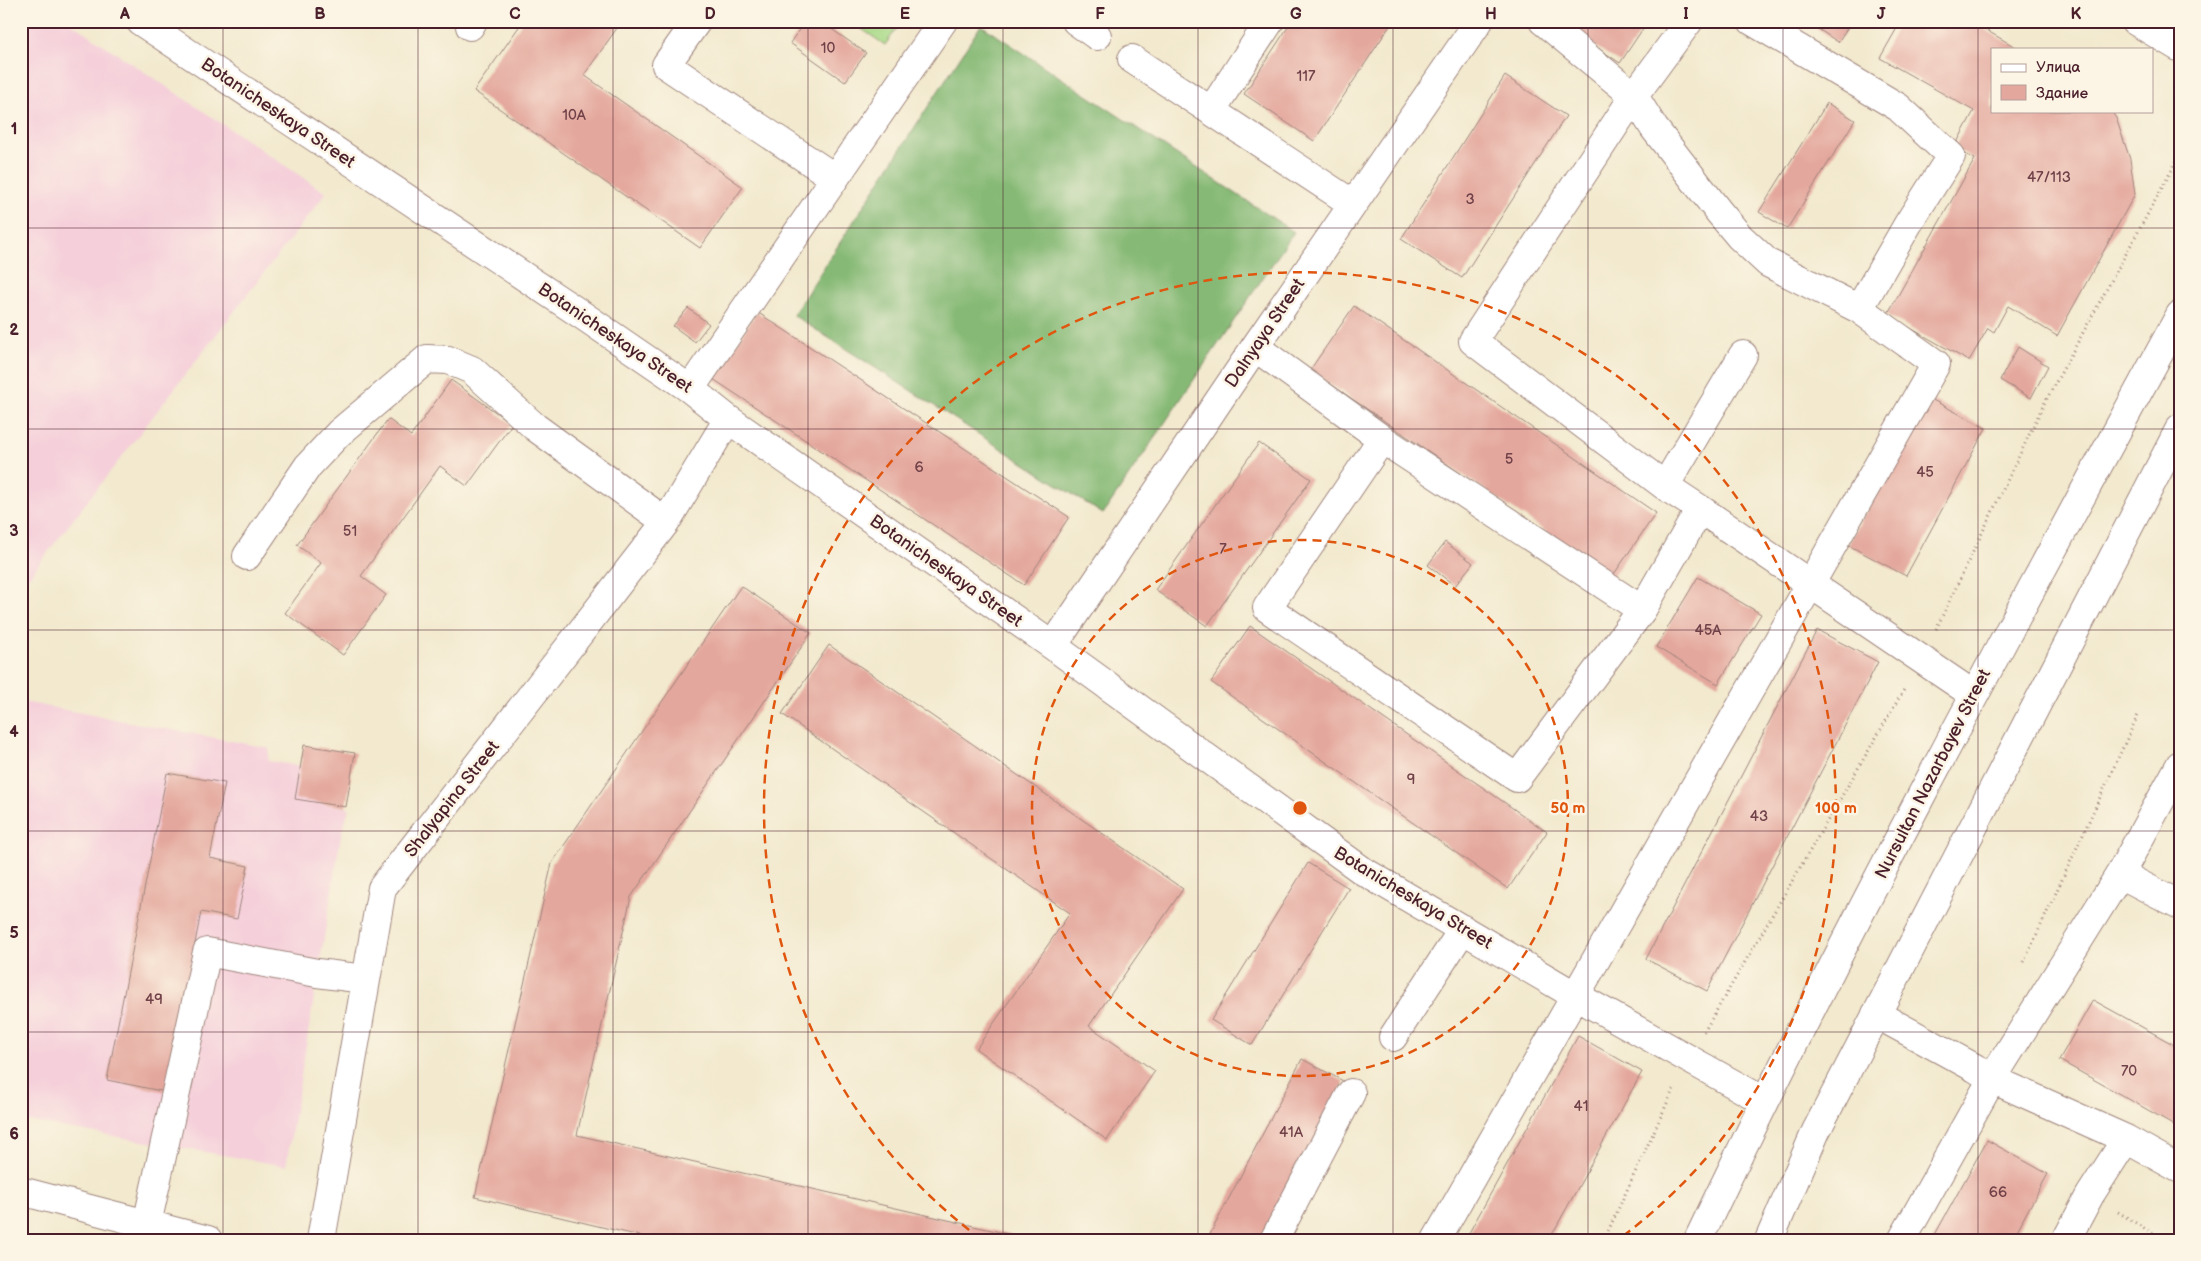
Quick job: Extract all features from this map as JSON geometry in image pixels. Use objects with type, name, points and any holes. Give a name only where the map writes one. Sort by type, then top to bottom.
[{"type":"street","name":"Botanicheskaya Street","points":[[140,21],[690,389],[728,419],[1053,646],[1363,872],[1576,996],[1764,1101]]},
{"type":"street","points":[[697,21],[666,66],[835,178]]},
{"type":"street","points":[[690,389],[943,21]]},
{"type":"street","points":[[1211,111],[1270,21]]},
{"type":"street","name":"Dalnyaya Street","points":[[1053,646],[1255,347],[1480,21]]},
{"type":"street","points":[[1436,1240],[1812,585],[1936,364],[1859,309],[1768,263],[1761,257],[1719,212],[1654,128],[1634,96],[1543,21]]},
{"type":"street","points":[[1689,21],[1634,96],[1473,341],[1665,486],[1974,695]]},
{"type":"street","points":[[1752,21],[1898,107],[1951,156],[1859,309]]},
{"type":"street","points":[[2135,21],[2180,48]]},
{"type":"street","points":[[1132,59],[1353,204]]},
{"type":"street","name":"Nursultan Nazarbayev Street","points":[[1698,1240],[1764,1101],[1974,695],[2180,315]]},
{"type":"street","points":[[1255,347],[1382,439],[1642,610]]},
{"type":"street","points":[[1665,486],[1743,355]]},
{"type":"street","points":[[247,556],[308,466],[339,433],[427,359],[448,360],[472,370],[535,427],[666,522]]},
{"type":"street","name":"Shalyapina Street","points":[[321,1240],[382,888],[666,522],[728,419]]},
{"type":"street","points":[[1769,1240],[1816,1131],[2180,428]]},
{"type":"street","points":[[1382,439],[1267,608],[1517,778],[1642,610],[1700,510]]},
{"type":"street","points":[[1902,1240],[1992,1079],[2120,874],[2180,764]]},
{"type":"street","points":[[2120,874],[2180,905]]},
{"type":"street","points":[[1394,1037],[1463,930]]},
{"type":"street","points":[[147,1224],[207,952],[365,980]]},
{"type":"street","points":[[1876,1014],[1992,1079],[2126,1139],[2180,1169]]},
{"type":"street","points":[[1274,1240],[1351,1093]]},
{"type":"street","points":[[2066,1240],[2090,1195],[2126,1139]]},
{"type":"street","points":[[21,1191],[208,1240]]},
{"type":"path","points":[[1604,1240],[1688,1058],[1921,660],[2044,404],[2180,154]]},
{"type":"path","points":[[2090,1195],[2163,1240]]},
{"type":"shaded area","points":[[21,21],[68,21],[326,193],[21,587]]},
{"type":"shaded area","points":[[23,702],[269,748],[268,761],[300,766],[295,799],[349,808],[341,835],[286,1166],[21,1120],[21,712]]},
{"type":"green space","points":[[850,21],[902,21],[885,45]]},
{"type":"green space","points":[[981,25],[1294,232],[1103,514],[793,315]]},
{"type":"building","points":[[523,21],[622,21],[584,75],[743,187],[700,248],[474,91]]},
{"type":"building","points":[[805,21],[820,21],[866,53],[845,82],[790,43]]},
{"type":"building","points":[[1292,21],[1393,21],[1314,141],[1244,94]]},
{"type":"building","points":[[1558,21],[1648,21],[1620,63]]},
{"type":"building","points":[[1806,21],[1852,21],[1838,42]]},
{"type":"building","points":[[1901,21],[1970,21],[2017,48],[1991,48],[1991,112],[2112,112],[2116,118],[2130,159],[2135,194],[2057,336],[2008,306],[1994,332],[1988,328],[1969,361],[1887,315],[1975,159],[1954,148],[1974,111],[1880,58]]},
{"type":"building","points":[[1505,76],[1566,116],[1462,278],[1401,239]]},
{"type":"building","points":[[1827,103],[1855,120],[1787,229],[1759,212]]},
{"type":"building","points":[[1354,306],[1656,513],[1612,577],[1310,370]]},
{"type":"building","points":[[688,308],[709,324],[695,342],[673,326]]},
{"type":"building","points":[[757,312],[1069,517],[1024,585],[713,379]]},
{"type":"building","points":[[2018,347],[2048,366],[2031,398],[2000,380]]},
{"type":"building","points":[[451,380],[512,424],[467,486],[440,466],[361,576],[386,595],[343,655],[285,613],[321,563],[297,545],[388,419],[411,436]]},
{"type":"building","points":[[1927,397],[1986,428],[1906,576],[1848,545]]},
{"type":"building","points":[[1259,443],[1311,479],[1207,626],[1155,590]]},
{"type":"building","points":[[1445,542],[1473,563],[1455,586],[1428,565]]},
{"type":"building","points":[[1698,577],[1761,614],[1718,684],[1656,647]]},
{"type":"building","points":[[741,586],[811,633],[631,897],[577,1135],[1035,1240],[657,1240],[475,1197],[552,863]]},
{"type":"building","points":[[1250,626],[1547,832],[1508,889],[1211,682]]},
{"type":"building","points":[[1817,630],[1878,662],[1707,991],[1646,959]]},
{"type":"building","points":[[829,645],[1183,889],[1089,1026],[1155,1071],[1107,1140],[976,1049],[1070,913],[782,714]]},
{"type":"building","points":[[304,745],[355,753],[346,807],[295,799]]},
{"type":"building","points":[[167,773],[225,783],[210,858],[248,866],[237,919],[201,912],[166,1092],[107,1080]]},
{"type":"building","points":[[1308,863],[1349,888],[1252,1045],[1211,1020]]},
{"type":"building","points":[[2093,1000],[2180,1048],[2180,1128],[2059,1060]]},
{"type":"building","points":[[1578,1036],[1642,1072],[1549,1240],[1465,1240]]},
{"type":"building","points":[[1302,1059],[1345,1082],[1263,1240],[1207,1240]]},
{"type":"building","points":[[1987,1140],[2048,1174],[2012,1240],[1932,1240]]}]
